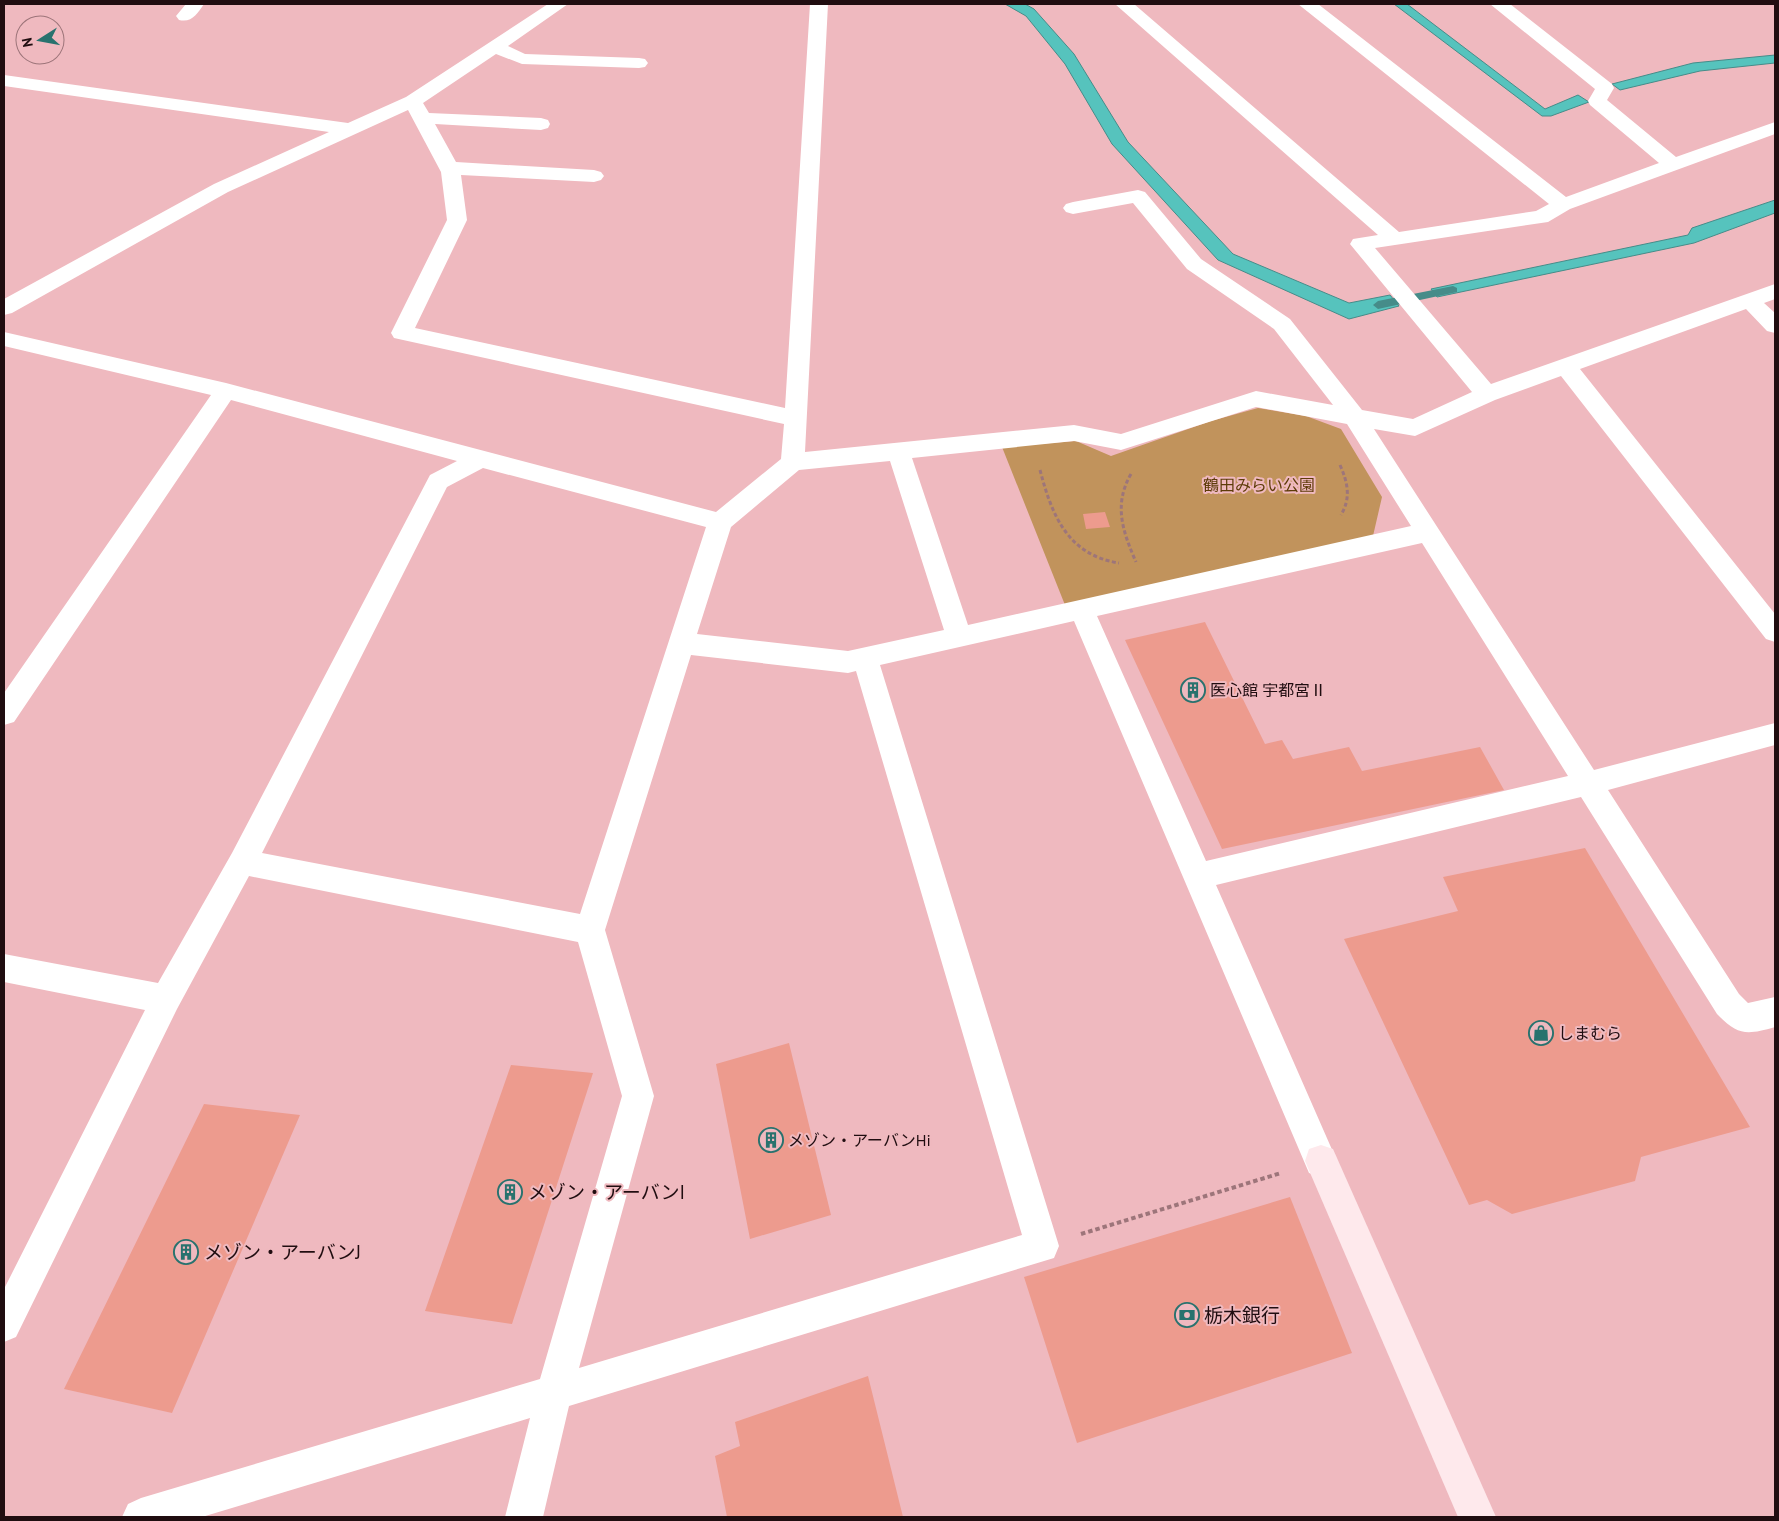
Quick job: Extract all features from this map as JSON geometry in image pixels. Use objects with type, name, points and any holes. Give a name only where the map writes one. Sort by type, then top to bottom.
[{"type":"street","points":[[4,308],[221,188],[349,129],[417,109],[495,46],[559,4]]},
{"type":"street","points":[[793,462],[818,4]]},
{"type":"street","points":[[1124,4],[1394,238]]},
{"type":"street","points":[[1307,4],[1563,205]]},
{"type":"street","points":[[1499,4],[1605,88],[1597,101],[1673,165]]},
{"type":"street","points":[[495,46],[522,59],[639,63]]},
{"type":"street","points":[[4,80],[349,129]]},
{"type":"street","points":[[417,109],[541,124]]},
{"type":"street","points":[[417,109],[448,168],[458,220],[402,333],[796,419]]},
{"type":"street","points":[[1487,394],[1360,244],[1541,217],[1563,205],[1775,128]]},
{"type":"street","points":[[448,168],[594,176]]},
{"type":"street","points":[[1073,208],[1138,196],[1194,264],[1282,324],[1354,416],[1728,1004],[1742,1018],[1775,1012]]},
{"type":"street","points":[[524,1517],[554,1393],[638,1096],[590,930],[720,522],[793,462],[1074,433],[1121,442],[1256,399],[1415,428],[1487,394],[1775,291]]},
{"type":"street","points":[[1750,300],[1775,326]]},
{"type":"street","points":[[8,346],[226,391],[720,522]]},
{"type":"street","points":[[1565,366],[1775,632]]},
{"type":"street","points":[[4,714],[226,391]]},
{"type":"street","points":[[898,450],[959,637]]},
{"type":"street","points":[[4,1325],[166,999],[242,862],[438,481],[480,459]]},
{"type":"street","points":[[681,643],[848,662],[1427,532]]},
{"type":"street","points":[[1082,610],[1199,876],[1320,1161],[1477,1517]]},
{"type":"street","points":[[141,1517],[1042,1246],[865,658]]},
{"type":"street","points":[[1199,876],[1587,784],[1775,734]]},
{"type":"street","points":[[242,862],[590,930]]},
{"type":"street","points":[[4,968],[166,999]]},
{"type":"path","points":[[1032,438],[1050,504],[1065,534],[1077,548],[1106,563],[1121,563]]},
{"type":"path","points":[[1336,518],[1342,514],[1348,502],[1349,485],[1338,461]]},
{"type":"path","points":[[1136,470],[1122,487],[1120,505],[1120,523],[1136,563]]},
{"type":"path","points":[[1129,563],[1146,562]]},
{"type":"path","points":[[1042,1246],[1320,1161]]},
{"type":"green space","name":"鶴田みらい公園","points":[[1258,408],[1306,416],[1341,429],[1382,497],[1373,536],[1065,605],[1002,447],[1076,441],[1111,456],[1211,421]]},
{"type":"water","points":[[1005,4],[1025,4],[1034,9],[1074,54],[1128,142],[1233,254],[1349,303],[1390,295],[1399,306],[1349,319],[1218,260],[1112,144],[1065,64],[1026,16]]},
{"type":"water","points":[[1394,4],[1407,4],[1545,109],[1578,95],[1589,102],[1551,116],[1542,116]]},
{"type":"water","points":[[1775,55],[1775,63],[1700,71],[1620,90],[1612,84],[1693,63]]},
{"type":"water","points":[[1775,200],[1775,213],[1694,243],[1437,297],[1431,289],[1688,235],[1692,228]]},
{"type":"building","points":[[1105,512],[1110,527],[1086,529],[1083,514]]},
{"type":"building","name":"医心館 宇都宮Ⅱ","points":[[1205,622],[1265,744],[1282,740],[1293,759],[1349,747],[1362,771],[1480,747],[1504,790],[1222,849],[1125,640]]},
{"type":"building","name":"しまむら","points":[[1585,848],[1750,1127],[1641,1157],[1635,1181],[1512,1214],[1487,1200],[1469,1205],[1344,939],[1458,911],[1443,877]]},
{"type":"building","name":"メゾン・アーバンHi","points":[[789,1043],[831,1215],[750,1239],[716,1064]]},
{"type":"building","name":"メゾン・アーバンI","points":[[511,1065],[593,1073],[512,1324],[425,1311]]},
{"type":"building","name":"メゾン・アーバンJ","points":[[204,1104],[300,1115],[172,1413],[64,1389]]},
{"type":"building","name":"栃木銀行","points":[[1290,1197],[1352,1353],[1077,1443],[1024,1277]]},
{"type":"building","points":[[868,1376],[903,1517],[727,1517],[715,1456],[740,1446],[735,1422]]},
{"type":"waterway","points":[[1378,305],[1453,290]]},
{"type":"place","name":"医心館 宇都宮Ⅱ","points":[[1193,690]]},
{"type":"place","name":"しまむら","points":[[1541,1033]]},
{"type":"place","name":"メゾン・アーバンHi","points":[[771,1140]]},
{"type":"place","name":"メゾン・アーバンI","points":[[510,1192]]},
{"type":"place","name":"メゾン・アーバンJ","points":[[186,1252]]},
{"type":"place","name":"栃木銀行","points":[[1187,1315]]}]
